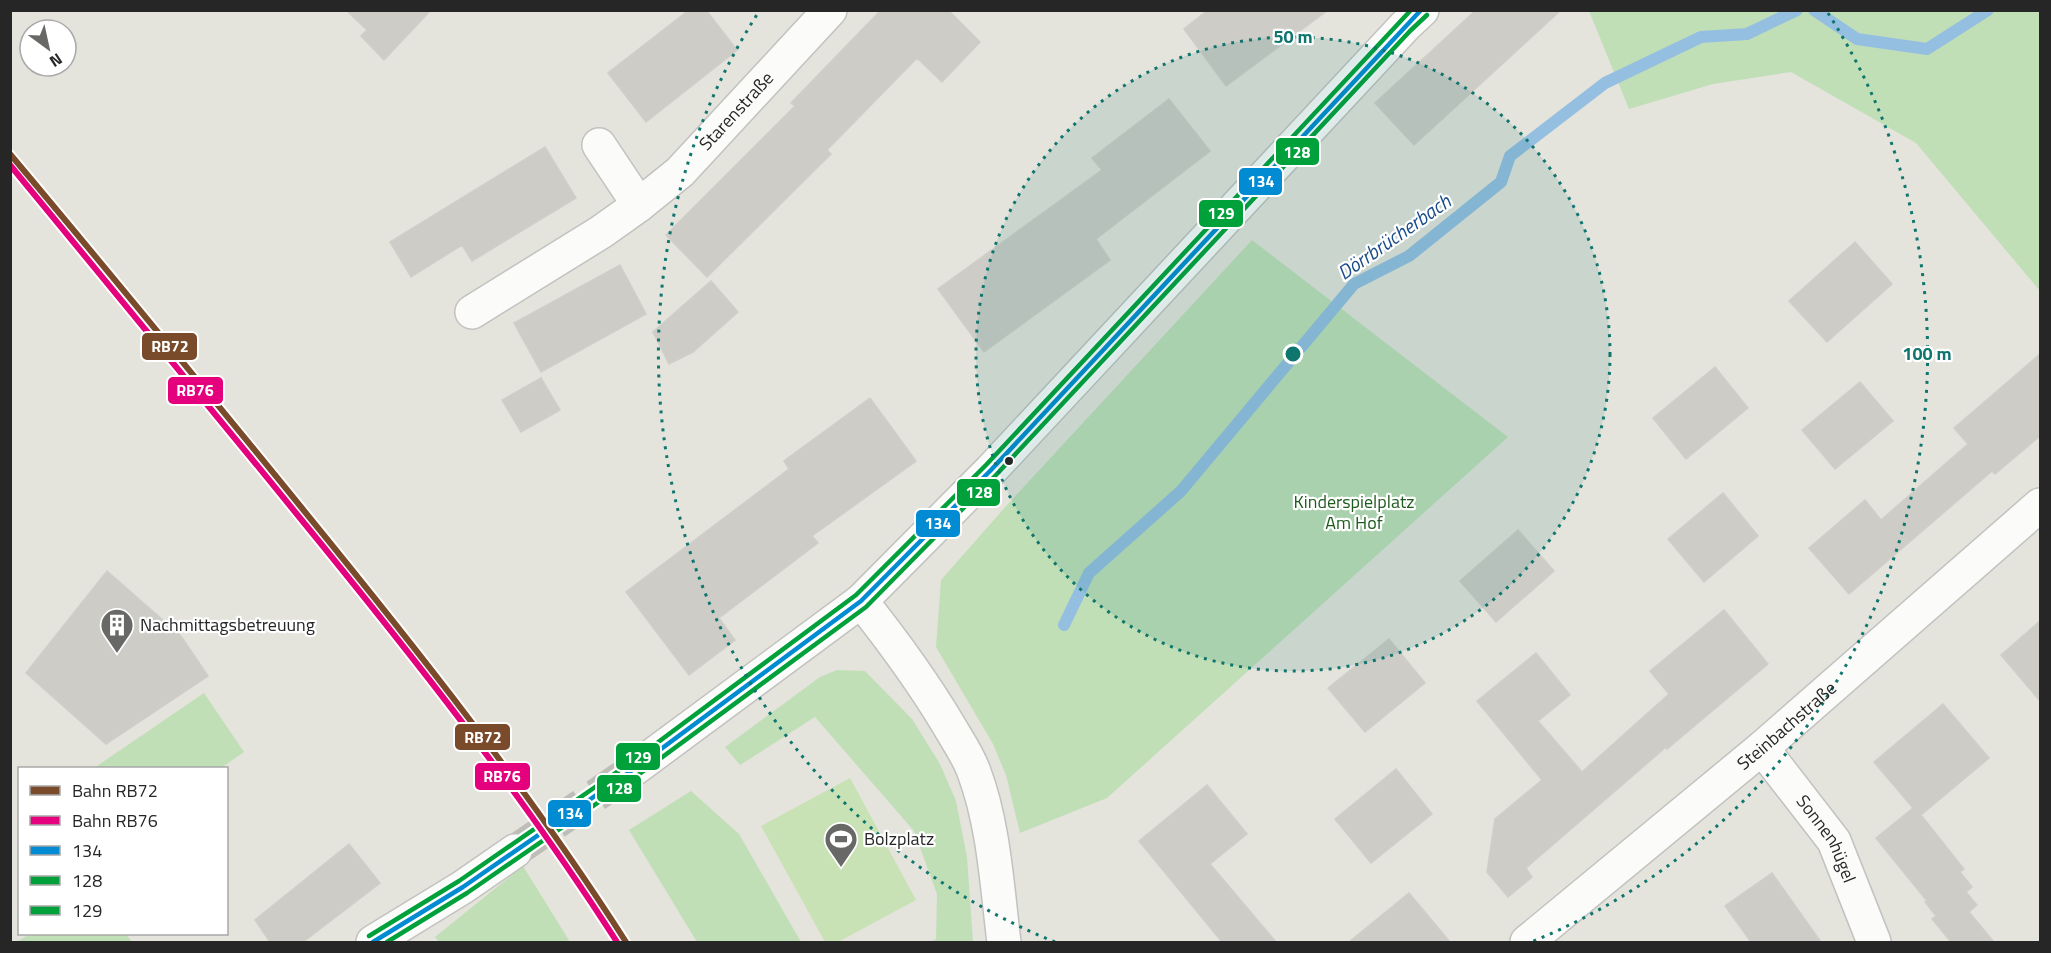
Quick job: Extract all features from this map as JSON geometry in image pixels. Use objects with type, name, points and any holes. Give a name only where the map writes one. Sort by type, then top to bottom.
[{"type":"street","name":"Starenstraße","points":[[472,312],[601,232],[680,172],[830,10]]},
{"type":"street","points":[[633,769],[861,601],[991,470],[1422,10]]},
{"type":"street","points":[[599,145],[639,205]]},
{"type":"street","name":"Steinbachstraße","points":[[1527,942],[1762,748],[2040,505]]},
{"type":"street","points":[[861,601],[892,640],[936,704],[968,757],[974,772],[993,848],[1004,942]]},
{"type":"street","name":"Sonnenhügel","points":[[1762,748],[1834,841],[1874,942]]},
{"type":"street","points":[[373,942],[463,887],[515,851]]},
{"type":"green space","points":[[1589,11],[2040,11],[2040,291],[1916,143],[1791,72],[1713,84],[1629,109]]},
{"type":"green space","name":"Kinderspielplatz Am Hof","points":[[1252,240],[1508,437],[1107,798],[1020,833],[1006,775],[993,744],[936,647],[941,580],[1007,505]]},
{"type":"green space","points":[[837,670],[865,671],[912,719],[940,764],[956,801],[967,857],[973,942],[931,942],[936,939],[937,894],[914,831],[815,717],[740,765],[725,747],[820,677]]},
{"type":"green space","points":[[204,693],[244,752],[222,767],[95,767]]},
{"type":"green space","name":"Bolzplatz","points":[[850,778],[916,900],[838,942],[825,942],[761,826]]},
{"type":"green space","points":[[691,791],[739,834],[801,942],[697,942],[629,830]]},
{"type":"green space","points":[[523,866],[570,942],[439,942],[435,937]]},
{"type":"green space","points":[[28,935],[127,935],[132,942],[16,942]]},
{"type":"building","points":[[346,10],[431,10],[384,60],[361,36],[367,30]]},
{"type":"building","points":[[689,10],[706,10],[737,50],[646,122],[608,73]]},
{"type":"building","points":[[881,10],[948,10],[980,42],[942,82],[917,58],[827,150],[831,154],[707,277],[666,235],[795,106],[791,103]]},
{"type":"building","points":[[1208,10],[1328,10],[1226,86],[1184,29]]},
{"type":"building","points":[[1476,10],[1561,10],[1414,145],[1375,103]]},
{"type":"building","points":[[1169,99],[1210,151],[1096,239],[1110,260],[984,352],[938,289],[1102,170],[1092,158]]},
{"type":"building","points":[[545,147],[576,198],[472,261],[462,245],[411,277],[390,242]]},
{"type":"building","points":[[1855,242],[1892,284],[1827,342],[1789,301]]},
{"type":"building","points":[[620,265],[646,314],[541,372],[514,323]]},
{"type":"building","points":[[711,281],[738,312],[693,352],[669,364],[653,332]]},
{"type":"building","points":[[2040,354],[2040,436],[1995,474],[1992,471],[1849,594],[1809,548],[1865,500],[1881,520],[1968,444],[1954,428]]},
{"type":"building","points":[[1715,367],[1748,408],[1686,459],[1653,418]]},
{"type":"building","points":[[541,378],[560,410],[521,432],[502,400]]},
{"type":"building","points":[[1860,382],[1893,421],[1835,469],[1802,430]]},
{"type":"building","points":[[870,398],[916,461],[812,536],[818,543],[719,618],[735,640],[689,675],[626,592],[789,469],[784,461]]},
{"type":"building","points":[[1723,493],[1758,536],[1704,582],[1668,539]]},
{"type":"building","points":[[1518,530],[1554,571],[1496,622],[1460,581]]},
{"type":"building","name":"Nachmittagsbetreuung","points":[[107,571],[181,636],[208,676],[106,744],[26,673]]},
{"type":"building","points":[[1724,610],[1768,664],[1667,749],[1666,747],[1526,868],[1532,877],[1508,897],[1487,872],[1495,819],[1542,780],[1477,701],[1536,653],[1570,695],[1538,721],[1582,772],[1669,694],[1650,671]]},
{"type":"building","points":[[2040,621],[2040,701],[2001,655]]},
{"type":"building","points":[[1389,639],[1425,683],[1365,732],[1328,688]]},
{"type":"building","points":[[1943,704],[1989,758],[1921,815],[1964,869],[1960,872],[1972,887],[1966,892],[1977,905],[1969,912],[1994,942],[1951,942],[1932,919],[1936,916],[1925,902],[1927,901],[1876,838],[1913,808],[1874,762]]},
{"type":"building","points":[[1396,769],[1432,814],[1371,863],[1335,819]]},
{"type":"building","points":[[1207,785],[1247,834],[1210,864],[1276,942],[1222,942],[1139,841]]},
{"type":"building","points":[[349,844],[380,883],[303,942],[270,942],[255,920]]},
{"type":"building","points":[[1772,873],[1821,942],[1751,942],[1725,906]]},
{"type":"building","points":[[1409,893],[1450,942],[1349,942]]},
{"type":"waterway","name":"Dörrbrücherbach","points":[[1064,625],[1089,573],[1181,491],[1354,284],[1409,256],[1501,182],[1510,156],[1605,83],[1701,37],[1747,34],[1797,10]]},
{"type":"waterway","name":"Dörrbrücherbach","points":[[1814,10],[1857,39],[1927,49],[1988,10]]},
{"type":"tunnel","points":[[515,851],[634,769]]},
{"type":"rail line","name":"RB72","points":[[10,154],[429,666],[550,829],[626,942]]},
{"type":"rail line","name":"RB76","points":[[10,165],[424,673],[543,833],[617,942]]},
{"type":"transit line","name":"129","points":[[369,936],[459,881],[630,763],[856,595],[986,465],[1411,10]]},
{"type":"transit line","name":"134","points":[[373,942],[463,887],[634,769],[861,601],[991,470],[1421,10]]},
{"type":"transit line","name":"128","points":[[387,942],[467,893],[638,775],[866,607],[996,475],[1427,15]]},
{"type":"place","name":"Nachmittagsbetreuung","points":[[117,654]]},
{"type":"place","name":"Bolzplatz","points":[[841,868]]}]
